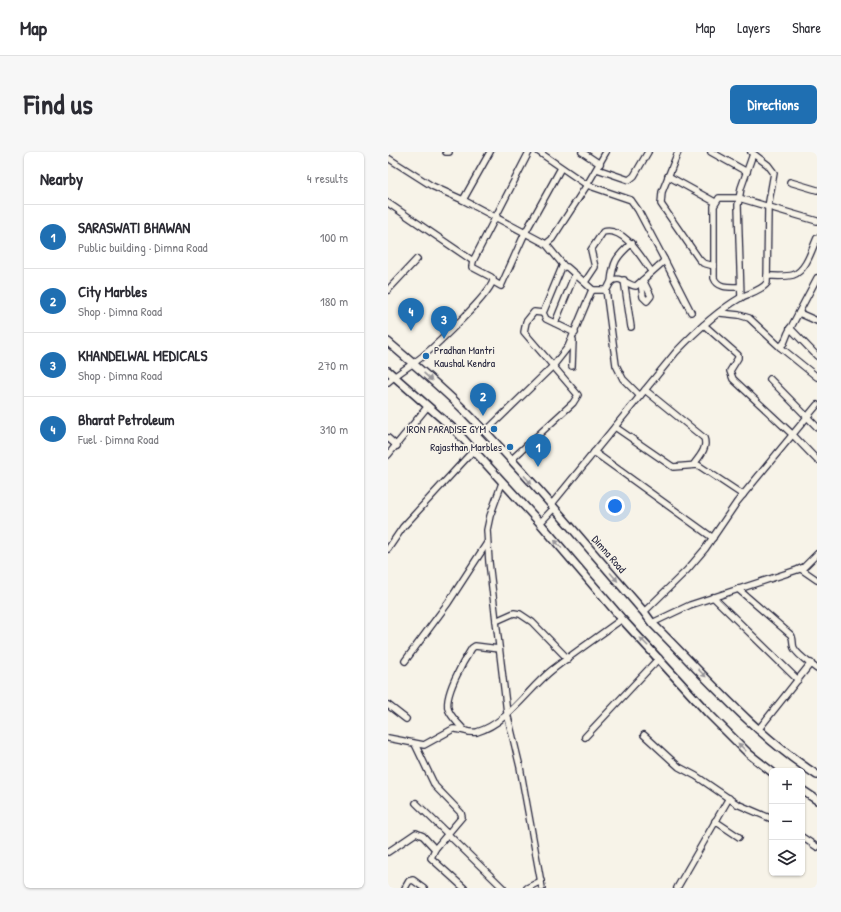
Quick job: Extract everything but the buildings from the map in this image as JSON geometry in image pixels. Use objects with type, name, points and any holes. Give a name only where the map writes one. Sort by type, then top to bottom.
[{"type":"street","points":[[462,200],[490,152]]},
{"type":"street","points":[[529,152],[473,261],[473,269],[491,277],[494,282],[501,286],[526,233],[561,168]]},
{"type":"street","points":[[539,152],[587,185],[631,200],[635,204],[691,312]]},
{"type":"street","points":[[583,152],[598,167],[629,180],[634,176],[648,152]]},
{"type":"street","points":[[546,244],[552,239],[587,185],[606,152]]},
{"type":"street","points":[[678,152],[662,192],[661,204],[699,259],[703,263],[714,266]]},
{"type":"street","points":[[713,152],[747,172]]},
{"type":"street","points":[[540,523],[594,452],[676,352],[720,312],[740,298],[764,287],[768,276],[768,207],[774,173],[768,165],[752,153],[739,198],[740,298]]},
{"type":"street","points":[[388,158],[432,186],[546,244],[564,266],[593,290],[606,290]]},
{"type":"street","points":[[668,176],[715,202]]},
{"type":"street","points":[[790,182],[817,190]]},
{"type":"street","points":[[740,287],[725,286],[716,283],[714,266],[714,206],[715,202],[719,198],[739,198],[817,221]]},
{"type":"street","points":[[388,203],[473,261]]},
{"type":"street","points":[[585,282],[595,267],[591,250],[603,232],[612,232],[632,243],[651,271]]},
{"type":"street","points":[[768,276],[793,275],[798,272],[804,264],[817,238]]},
{"type":"street","points":[[632,243],[617,257],[613,267],[611,282],[606,290],[616,365],[623,379],[640,396]]},
{"type":"street","points":[[388,290],[417,259]]},
{"type":"street","points":[[611,282],[615,280],[624,280],[632,286],[642,282],[651,271],[663,262],[664,259]]},
{"type":"street","points":[[564,266],[559,270],[543,313],[546,319],[555,323],[574,336]]},
{"type":"street","points":[[555,323],[575,274]]},
{"type":"street","points":[[780,347],[784,343],[790,328],[817,278]]},
{"type":"street","points":[[624,280],[631,326]]},
{"type":"street","points":[[494,282],[482,298],[413,363],[390,376],[428,406],[456,432],[540,523],[622,619],[713,718],[749,754],[769,770]]},
{"type":"street","points":[[572,366],[574,336],[588,295],[593,290]]},
{"type":"street","points":[[511,460],[573,403],[578,395],[524,332],[526,322],[534,312],[543,313]]},
{"type":"street","points":[[720,312],[749,318],[780,347],[817,376]]},
{"type":"street","points":[[799,313],[817,321]]},
{"type":"street","points":[[704,325],[738,354],[738,358],[730,371],[733,379],[793,435],[817,460]]},
{"type":"street","points":[[790,328],[817,356]]},
{"type":"street","points":[[485,432],[553,366],[574,336]]},
{"type":"street","name":"Dimna Road","points":[[388,342],[413,363],[485,432],[553,507],[652,623],[758,730],[792,758],[817,775]]},
{"type":"street","points":[[770,379],[817,427]]},
{"type":"street","points":[[615,427],[674,467],[684,468],[694,464],[705,447],[706,443],[704,438],[645,390]]},
{"type":"street","points":[[644,612],[687,570],[713,538],[730,510],[817,405]]},
{"type":"street","points":[[388,455],[397,446],[428,406]]},
{"type":"street","points":[[388,438],[397,446]]},
{"type":"street","points":[[388,549],[403,527],[473,451]]},
{"type":"street","points":[[594,452],[713,538]]},
{"type":"street","points":[[694,464],[703,468],[743,495]]},
{"type":"street","points":[[502,483],[490,516],[487,530],[487,542],[507,713],[520,767],[542,888]]},
{"type":"street","points":[[405,661],[448,604],[487,542]]},
{"type":"street","points":[[652,623],[681,608],[801,569],[817,554]]},
{"type":"street","points":[[801,569],[817,580]]},
{"type":"street","points":[[738,589],[791,635],[793,639],[793,647],[817,669]]},
{"type":"street","points":[[713,597],[798,680]]},
{"type":"street","points":[[496,621],[514,613],[520,614],[532,622],[568,659]]},
{"type":"street","points":[[388,738],[426,745],[453,729],[470,733],[481,730],[507,713],[536,684],[622,619]]},
{"type":"street","points":[[464,731],[449,711],[447,705],[449,694],[472,648],[475,646],[499,649]]},
{"type":"street","points":[[586,737],[659,658]]},
{"type":"street","points":[[758,730],[811,663]]},
{"type":"street","points":[[388,705],[406,719]]},
{"type":"street","points":[[644,735],[679,767],[728,798],[769,818]]},
{"type":"street","points":[[415,744],[435,786],[461,813],[460,819],[435,849],[431,858],[464,888]]},
{"type":"street","points":[[805,792],[817,800]]},
{"type":"street","points":[[677,888],[728,798]]},
{"type":"street","points":[[416,803],[504,888]]},
{"type":"street","points":[[716,821],[739,837]]},
{"type":"street","points":[[388,852],[416,833],[422,836],[435,849]]},
{"type":"street","points":[[805,839],[817,847]]},
{"type":"street","points":[[405,888],[413,880],[424,888]]},
{"type":"street","points":[[527,888],[541,881]]},
{"type":"place","name":"Bharat Petroleum","points":[[411,331]]},
{"type":"place","name":"KHANDELWAL MEDICALS","points":[[444,339]]},
{"type":"place","name":"Pradhan Mantri Kaushal Kendra","points":[[426,356]]},
{"type":"place","name":"City Marbles","points":[[483,416]]},
{"type":"place","name":"IRON PARADISE GYM","points":[[494,429]]},
{"type":"place","name":"Rajasthan Marbles","points":[[510,447]]},
{"type":"place","name":"SARASWATI BHAWAN","points":[[538,467]]}]
